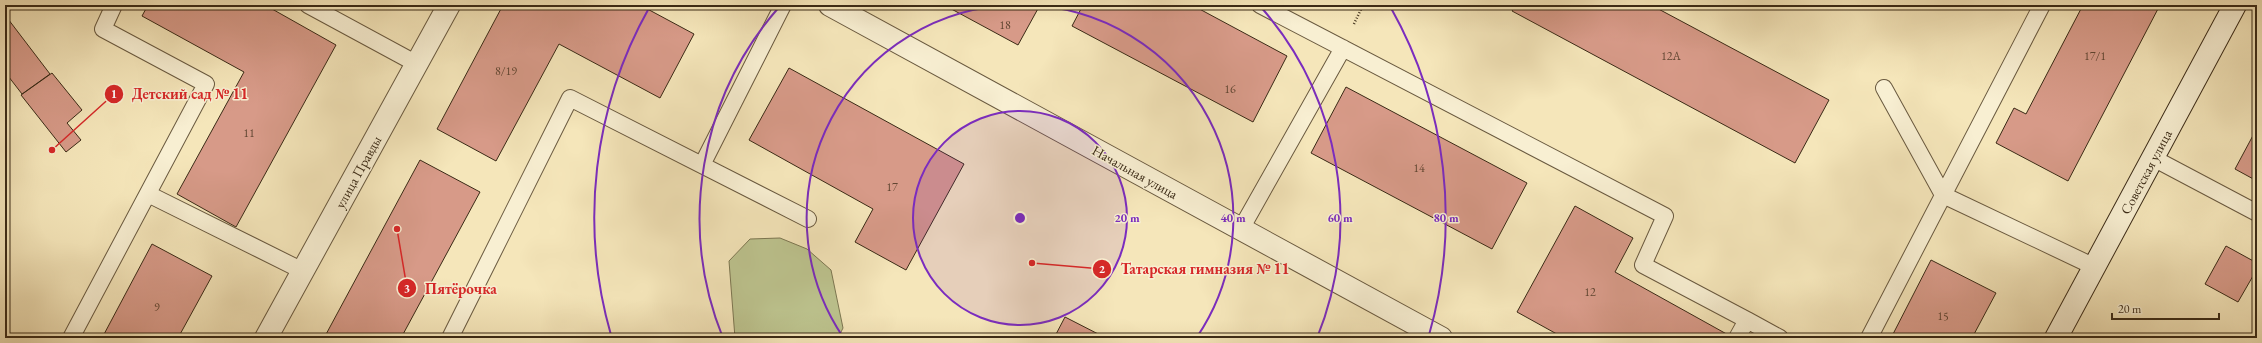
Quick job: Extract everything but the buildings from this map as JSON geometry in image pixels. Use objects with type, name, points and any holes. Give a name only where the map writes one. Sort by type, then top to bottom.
[{"type":"street","name":"улица Правды","points":[[266,338],[449,5]]},
{"type":"street","name":"Начальная улица","points":[[830,5],[1441,338]]},
{"type":"street","name":"Советская улица","points":[[2056,338],[2235,5]]},
{"type":"lane","points":[[71,338],[206,84],[103,29],[114,5]]},
{"type":"lane","points":[[308,5],[417,64]]},
{"type":"lane","points":[[702,165],[783,5]]},
{"type":"lane","points":[[1260,5],[1665,216],[1643,265],[1780,338]]},
{"type":"lane","points":[[1869,338],[2042,5]]},
{"type":"lane","points":[[1241,229],[1343,48]]},
{"type":"lane","points":[[1884,88],[1943,195],[2095,266]]},
{"type":"lane","points":[[450,338],[570,98],[808,219]]},
{"type":"lane","points":[[2153,158],[2257,213]]},
{"type":"lane","points":[[148,194],[303,271]]},
{"type":"lane","points":[[1737,338],[1747,320]]},
{"type":"green space","points":[[780,238],[807,249],[831,270],[843,328],[838,338],[735,338],[729,261],[750,239]]},
{"type":"place","name":"Детский сад № 11","points":[[52,150]]},
{"type":"place","name":"Пятёрочка","points":[[397,229]]},
{"type":"place","name":"Татарская гимназия № 11","points":[[1032,263]]}]
